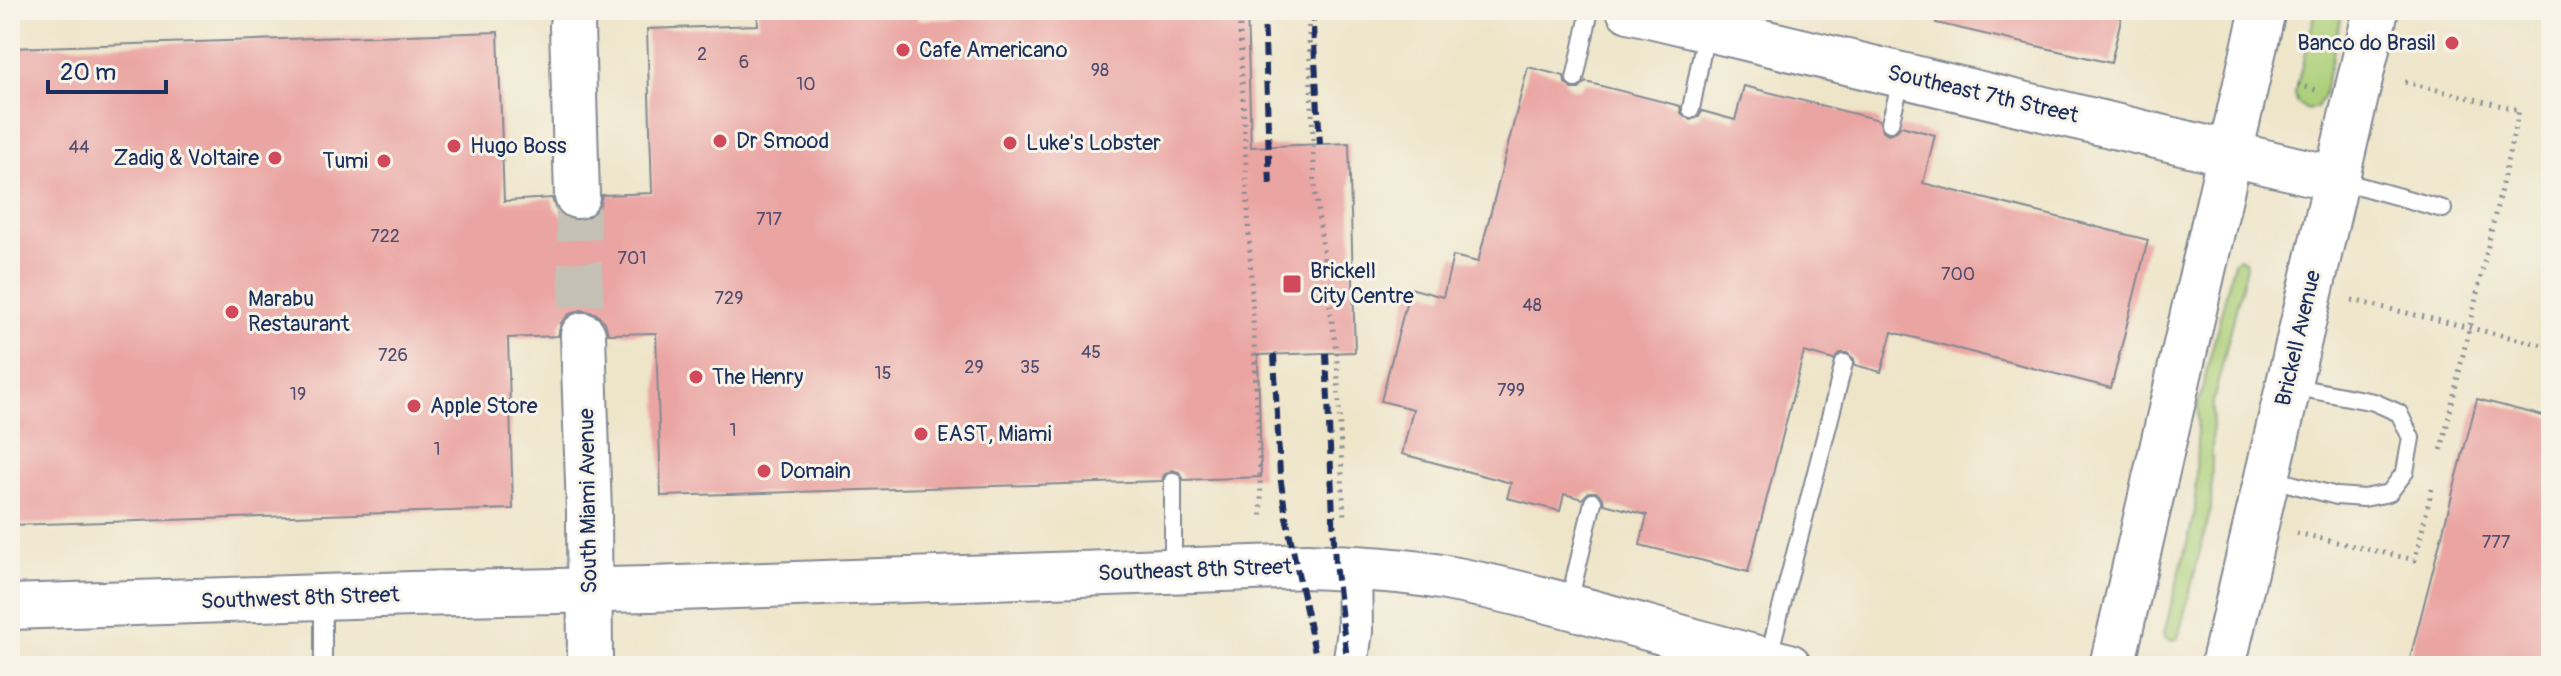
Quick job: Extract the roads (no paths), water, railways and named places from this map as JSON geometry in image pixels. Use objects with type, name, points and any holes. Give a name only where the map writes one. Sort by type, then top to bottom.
[{"type":"main road","points":[[574,10],[577,196]]},
{"type":"main road","points":[[2112,666],[2263,10]]},
{"type":"main road","name":"Brickell Avenue","points":[[2223,666],[2376,10]]},
{"type":"main road","name":"Southeast 7th Street","points":[[1670,17],[2336,179]]},
{"type":"main road","name":"South Miami Avenue","points":[[583,335],[590,666]]},
{"type":"main road","name":"Southeast 8th Street","points":[[590,589],[1308,566],[1395,570],[1442,577],[1568,607],[1778,663]]},
{"type":"main road","name":"Southwest 8th Street","points":[[10,607],[590,589]]},
{"type":"street","points":[[1350,666],[1355,631],[1354,568]]},
{"type":"lane","points":[[1575,79],[1590,10]]},
{"type":"lane","points":[[1670,17],[1691,109]]},
{"type":"lane","points":[[1890,123],[1903,75]]},
{"type":"lane","points":[[2336,179],[2443,209]]},
{"type":"lane","points":[[1778,663],[1844,363]]},
{"type":"lane","points":[[2266,478],[2337,496],[2364,498],[2389,493],[2405,472],[2411,438],[2399,413],[2374,402],[2287,385]]},
{"type":"lane","points":[[1173,481],[1173,572]]},
{"type":"lane","points":[[1568,607],[1593,502]]},
{"type":"lane","points":[[323,597],[323,666]]},
{"type":"tunnel","points":[[577,196],[583,335]]},
{"type":"railway","points":[[1264,10],[1270,188]]},
{"type":"railway","points":[[1312,10],[1320,144]]},
{"type":"railway","points":[[1326,353],[1335,564],[1348,666]]},
{"type":"railway","points":[[1274,354],[1280,475],[1318,666]]},
{"type":"place","name":"Banco do Brasil","points":[[2452,43]]},
{"type":"place","name":"Cafe Americano","points":[[903,50]]},
{"type":"place","name":"Dr Smood","points":[[720,141]]},
{"type":"place","name":"Luke's Lobster","points":[[1010,143]]},
{"type":"place","name":"Hugo Boss","points":[[454,146]]},
{"type":"place","name":"Zadig & Voltaire","points":[[275,158]]},
{"type":"place","name":"Tumi","points":[[384,161]]},
{"type":"place","name":"Brickell City Centre","points":[[1292,284]]},
{"type":"place","name":"Marabu Restaurant","points":[[232,312]]},
{"type":"place","name":"The Henry","points":[[696,377]]},
{"type":"place","name":"Apple Store","points":[[414,406]]},
{"type":"place","name":"EAST, Miami","points":[[921,434]]},
{"type":"place","name":"Domain","points":[[764,471]]}]
